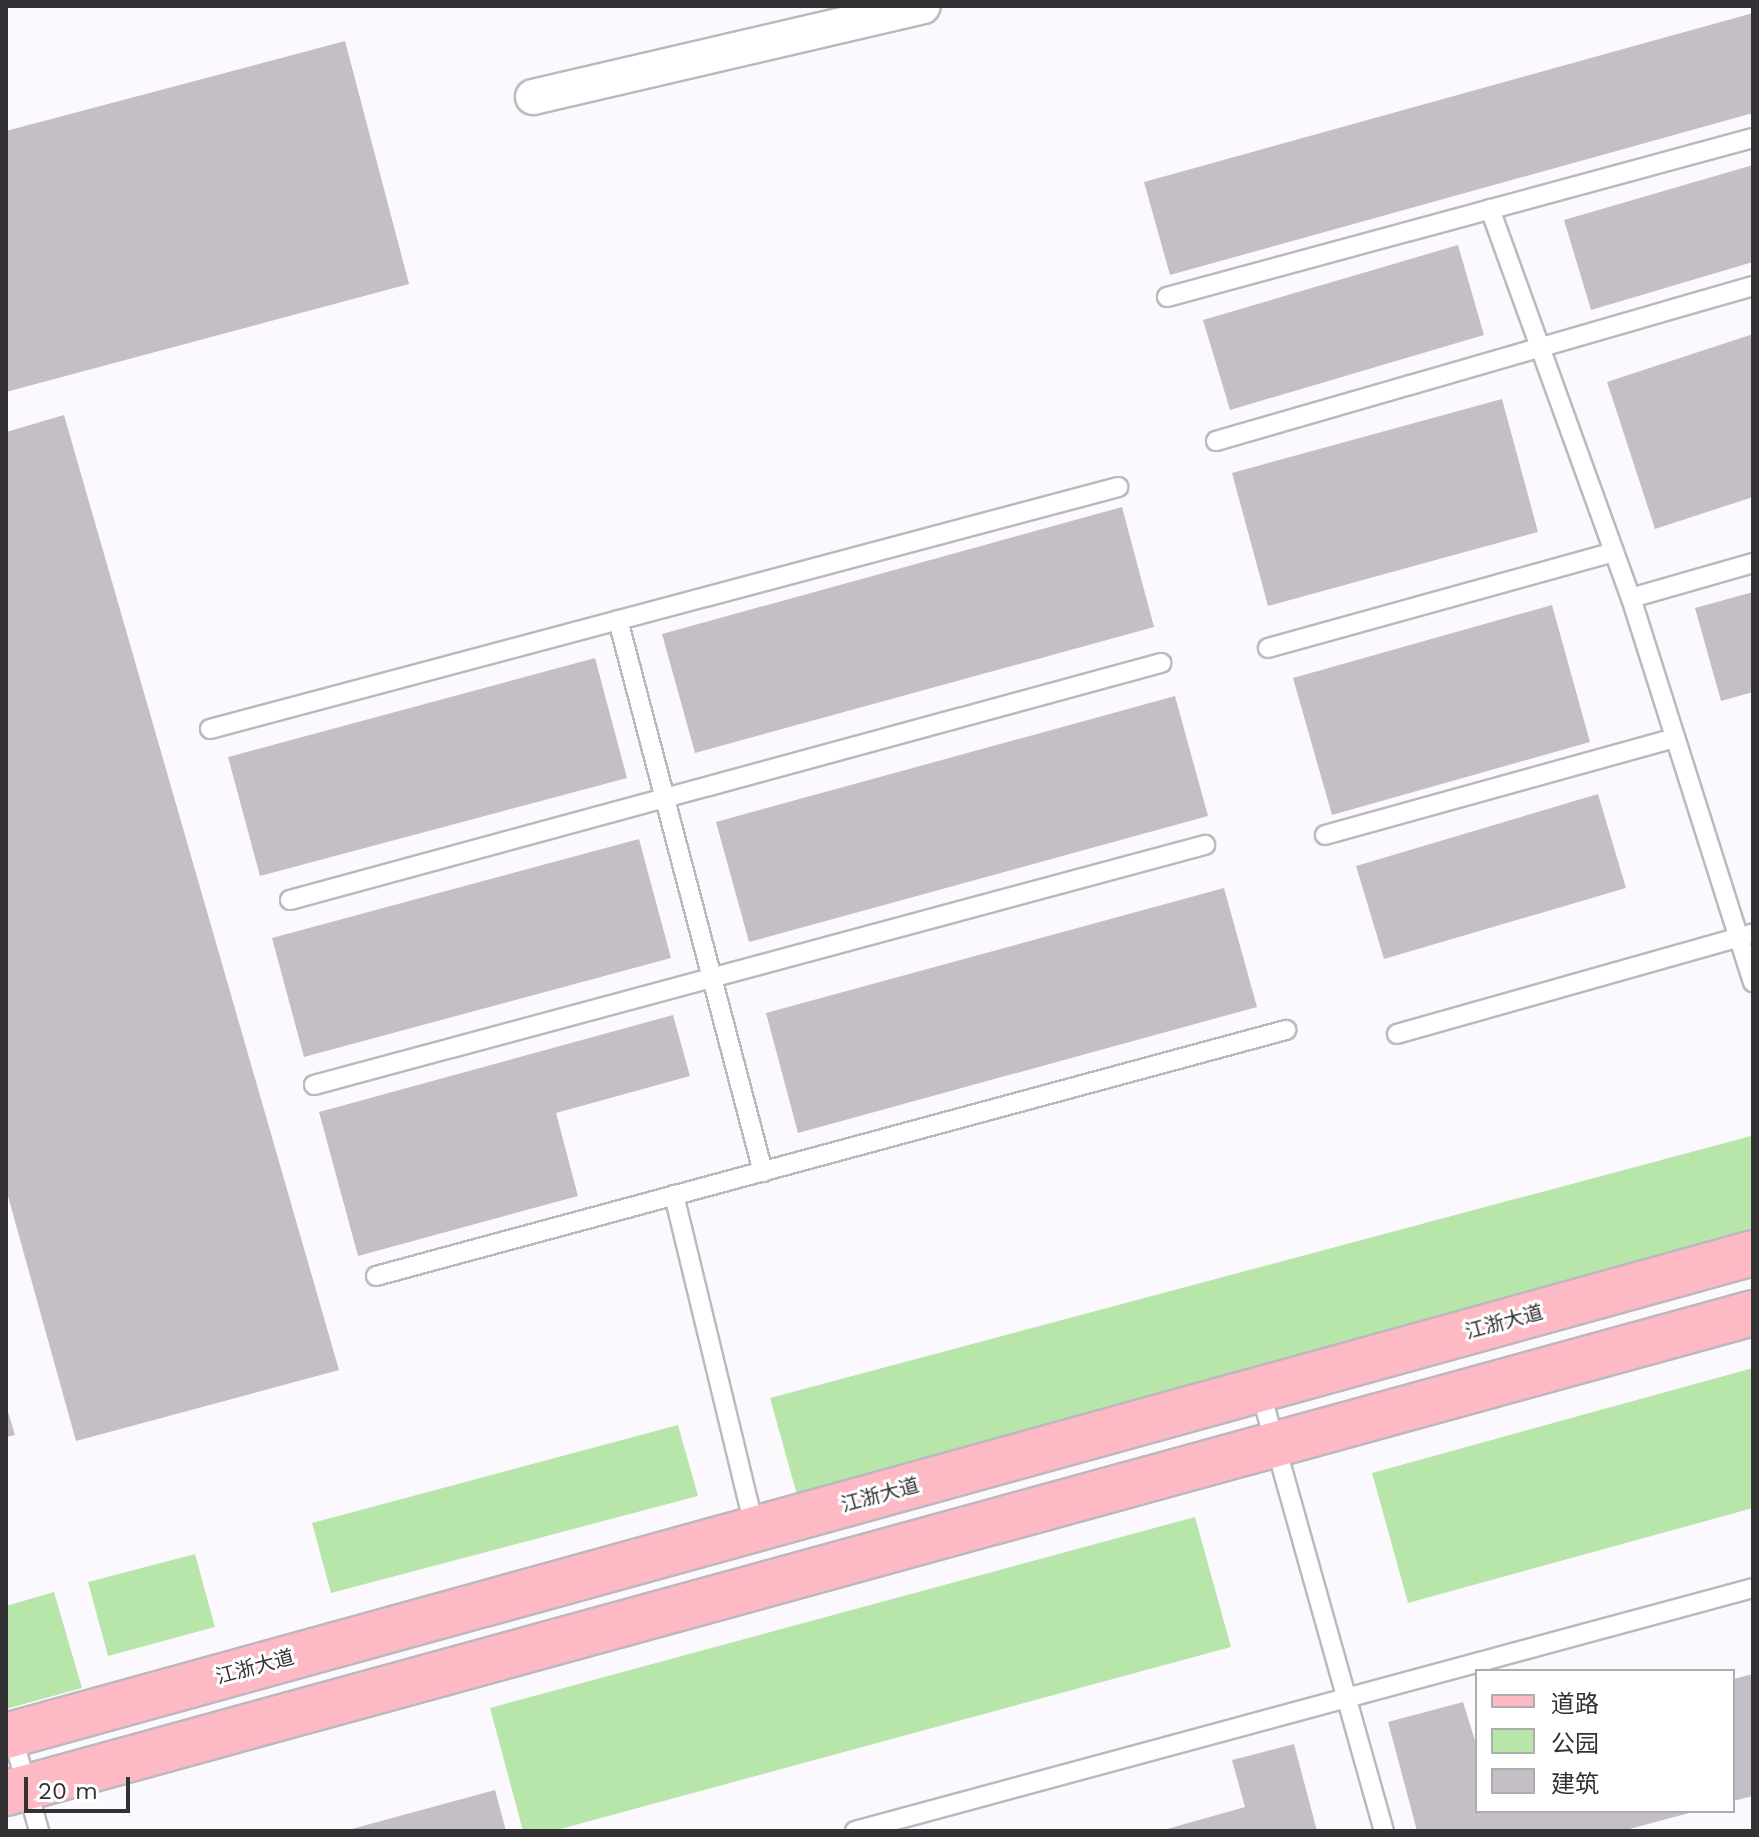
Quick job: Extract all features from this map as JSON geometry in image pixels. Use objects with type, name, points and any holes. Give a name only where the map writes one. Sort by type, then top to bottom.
[{"type":"main road","name":"江浙大道","points":[[9,1735],[1753,1253]]},
{"type":"main road","points":[[16,1790],[1753,1313]]},
{"type":"street","points":[[533,97],[923,6]]},
{"type":"lane","points":[[1167,297],[1753,138]]},
{"type":"lane","points":[[1490,209],[1631,598],[1675,738],[1746,935],[1753,982]]},
{"type":"lane","points":[[1216,441],[1753,286]]},
{"type":"lane","points":[[210,729],[1118,487]]},
{"type":"lane","points":[[1268,648],[1614,552]]},
{"type":"lane","points":[[1631,598],[1753,563]]},
{"type":"lane","points":[[618,620],[763,1172]]},
{"type":"lane","points":[[290,900],[1161,663]]},
{"type":"lane","points":[[1325,835],[1675,738]]},
{"type":"lane","points":[[314,1085],[1205,845]]},
{"type":"lane","points":[[1397,1034],[1746,935]]},
{"type":"lane","points":[[376,1276],[1286,1030]]},
{"type":"lane","points":[[674,1195],[755,1529]]},
{"type":"lane","points":[[1260,1390],[1384,1831]]},
{"type":"lane","points":[[855,1831],[1753,1588]]},
{"type":"lane","points":[[9,1735],[16,1790],[39,1831]]},
{"type":"green space","points":[[1751,1136],[1753,1239],[797,1495],[770,1398]]},
{"type":"green space","points":[[1753,1368],[1753,1508],[1408,1603],[1372,1473]]},
{"type":"green space","points":[[678,1425],[698,1496],[331,1593],[312,1523]]},
{"type":"green space","points":[[1195,1517],[1231,1647],[553,1831],[523,1831],[490,1708]]},
{"type":"green space","points":[[195,1554],[215,1627],[108,1656],[88,1582]]},
{"type":"green space","points":[[54,1592],[82,1688],[6,1709],[6,1606]]},
{"type":"building","points":[[1753,13],[1753,113],[1170,275],[1144,182]]},
{"type":"building","points":[[345,41],[409,284],[6,392],[6,131]]},
{"type":"building","points":[[1753,165],[1753,262],[1591,310],[1564,220]]},
{"type":"building","points":[[1458,245],[1484,335],[1230,410],[1203,320]]},
{"type":"building","points":[[1753,334],[1753,497],[1655,529],[1607,382]]},
{"type":"building","points":[[1502,399],[1538,532],[1268,606],[1232,473]]},
{"type":"building","points":[[64,415],[339,1370],[76,1441],[6,1189],[6,432]]},
{"type":"building","points":[[1122,507],[1154,627],[695,753],[662,634]]},
{"type":"building","points":[[1753,592],[1753,692],[1721,701],[1695,608]]},
{"type":"building","points":[[1552,605],[1590,742],[1332,815],[1293,678]]},
{"type":"building","points":[[595,658],[627,778],[260,876],[228,757]]},
{"type":"building","points":[[1175,696],[1208,816],[749,942],[716,822]]},
{"type":"building","points":[[1598,794],[1626,888],[1384,959],[1356,866]]},
{"type":"building","points":[[639,839],[671,958],[304,1057],[272,938]]},
{"type":"building","points":[[1224,888],[1257,1007],[798,1133],[766,1013]]},
{"type":"building","points":[[673,1015],[690,1076],[556,1113],[578,1196],[358,1256],[319,1112]]},
{"type":"building","points":[[6,1405],[15,1435],[6,1437]]},
{"type":"building","points":[[1753,1674],[1753,1796],[1735,1800],[1735,1678]]},
{"type":"building","points":[[1463,1702],[1475,1741],[1475,1813],[1689,1813],[1622,1831],[1417,1831],[1388,1722]]},
{"type":"building","points":[[1294,1744],[1317,1831],[1160,1831],[1245,1807],[1232,1760]]},
{"type":"building","points":[[495,1790],[506,1831],[348,1831],[348,1830]]}]
